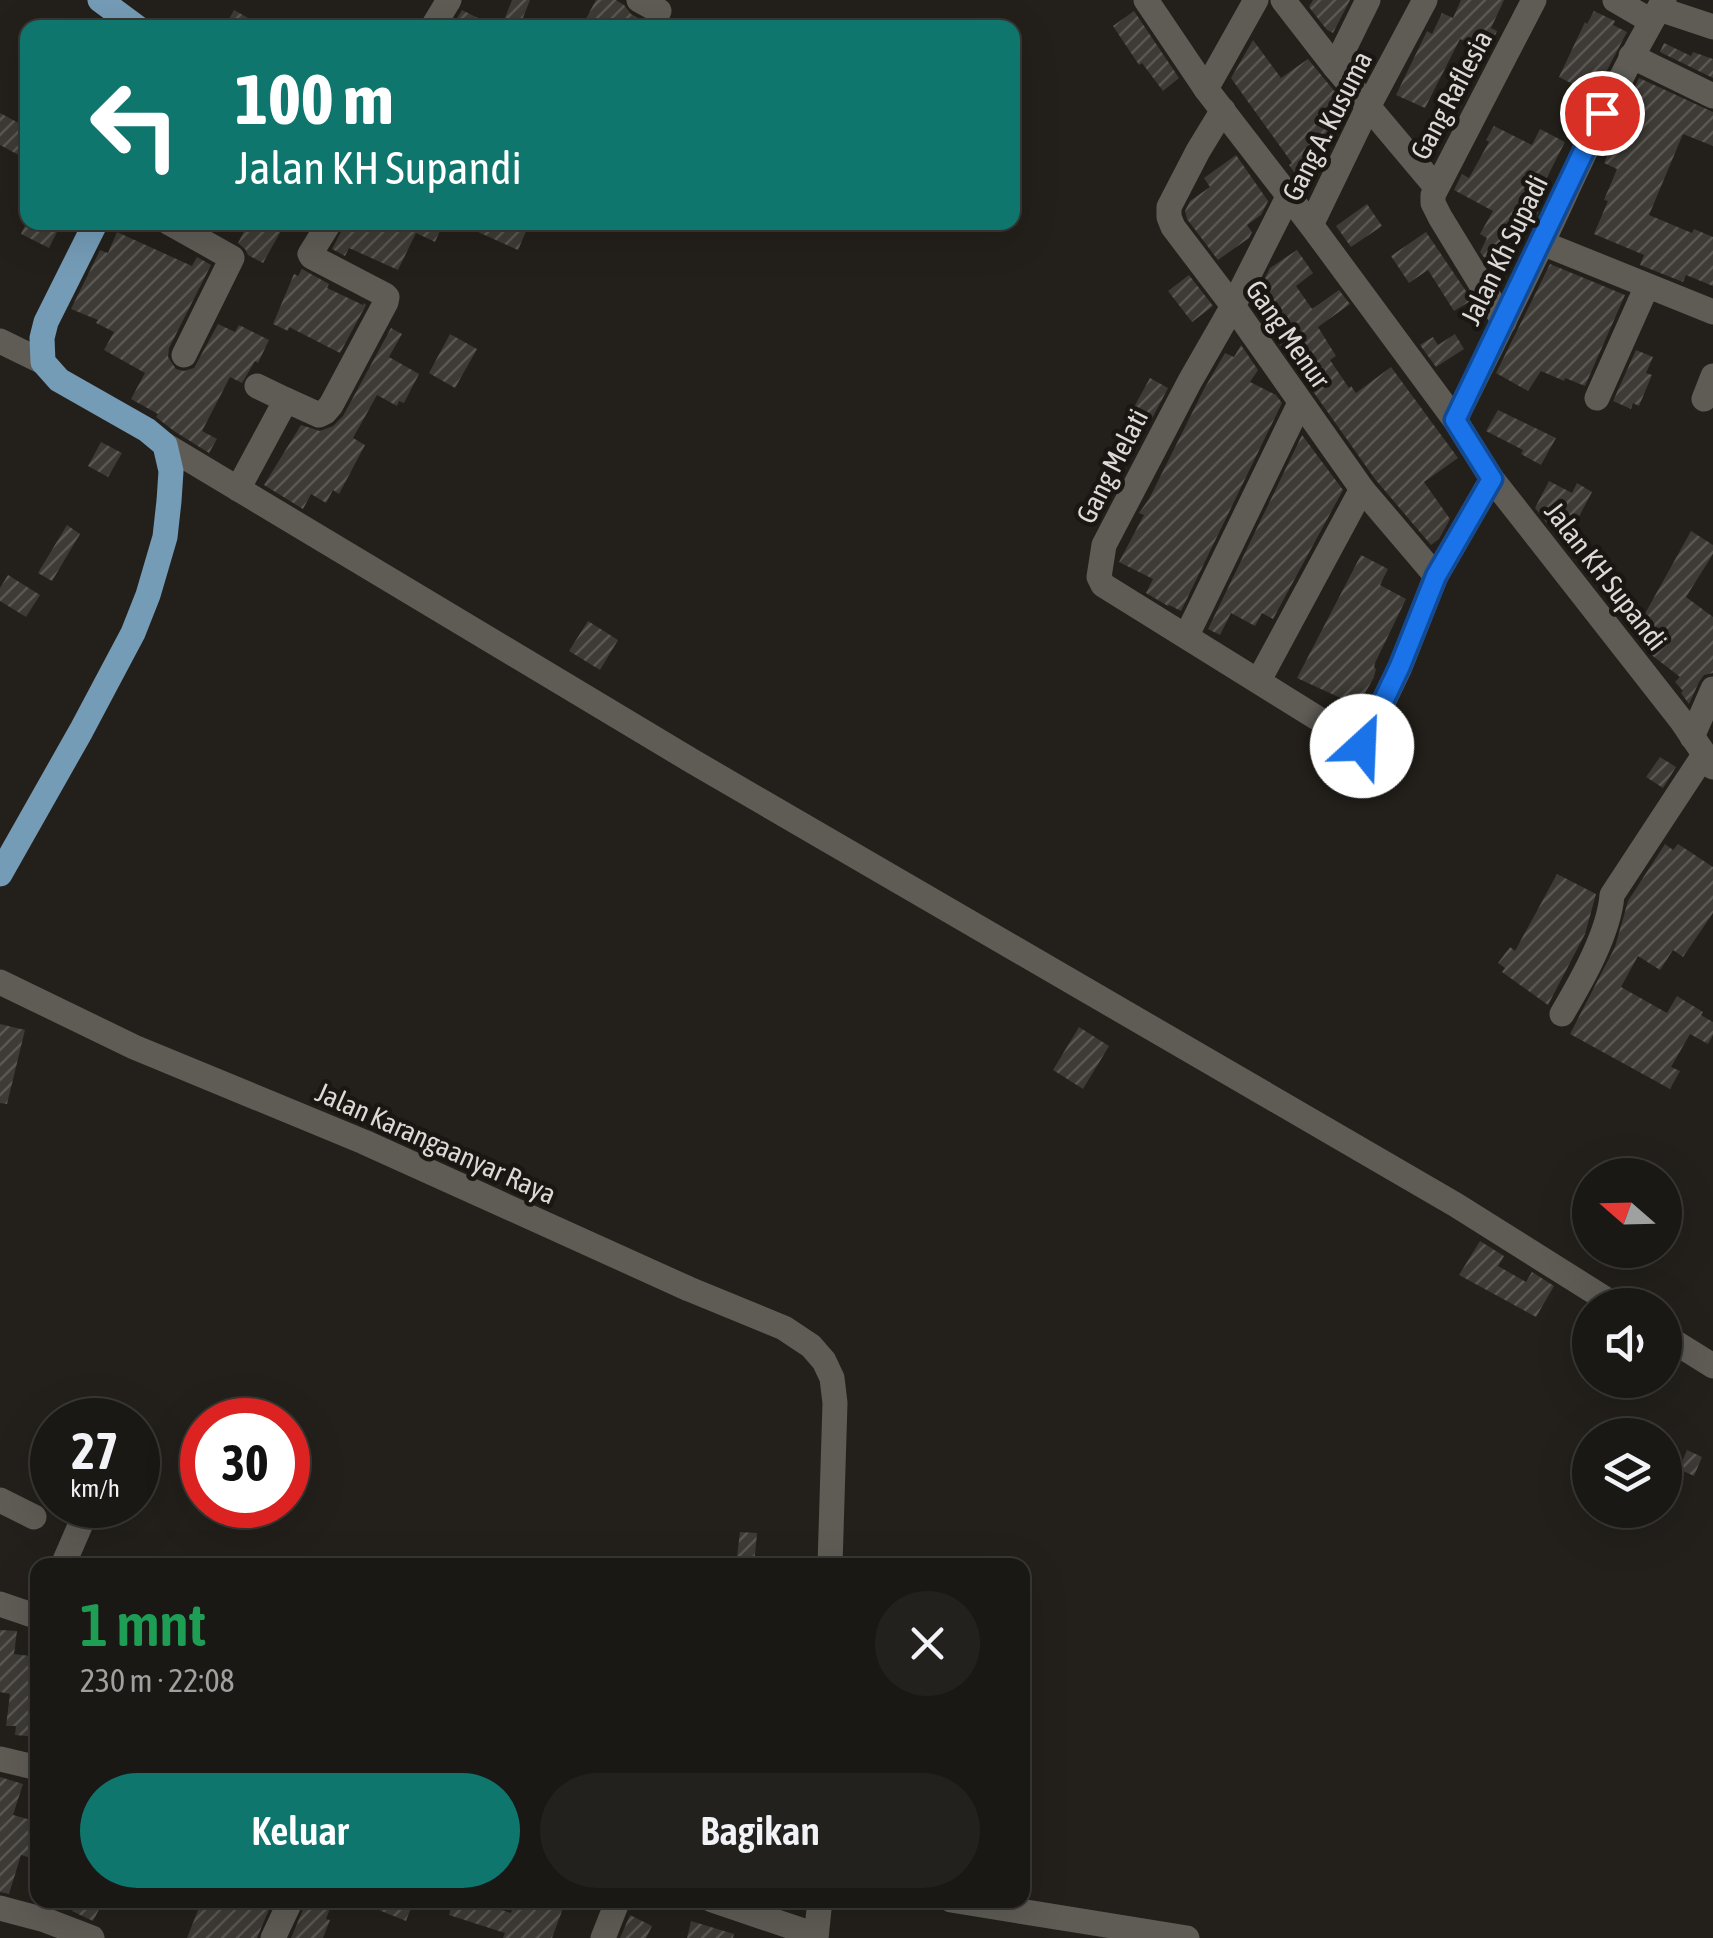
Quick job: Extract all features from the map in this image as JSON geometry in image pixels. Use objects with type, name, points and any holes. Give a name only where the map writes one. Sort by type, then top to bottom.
[{"type":"main road","points":[[100,0],[127,20]]},
{"type":"main road","points":[[0,874],[133,633],[165,537],[170,471],[165,446],[148,430],[59,380],[43,362],[46,322],[92,230]]},
{"type":"street","name":"Gang A. Kusuma","points":[[1146,0],[1206,89],[1288,197]]},
{"type":"street","points":[[1206,89],[1256,0]]},
{"type":"street","points":[[1283,0],[1436,187]]},
{"type":"street","points":[[1335,67],[1368,0]]},
{"type":"street","name":"Gang A. Kusuma","points":[[1311,225],[1425,0]]},
{"type":"street","name":"Gang Raflesia","points":[[1504,322],[1433,203],[1436,187],[1534,0]]},
{"type":"street","points":[[1615,0],[1713,27]]},
{"type":"street","name":"Jalan Kh Supadi","points":[[1455,420],[1588,142],[1658,10]]},
{"type":"street","points":[[1632,56],[1713,96]]},
{"type":"street","name":"Gang Menur","points":[[1223,110],[1182,179],[1169,213],[1173,227],[1362,488],[1436,576]]},
{"type":"street","points":[[1288,197],[1455,420]]},
{"type":"street","name":"Gang Melati","points":[[1288,197],[1104,545],[1099,577],[1103,585],[1362,746],[1436,576],[1492,479]]},
{"type":"street","points":[[182,230],[232,258],[184,355]]},
{"type":"street","points":[[258,386],[312,414],[325,412],[387,297],[312,258],[310,254],[325,230]]},
{"type":"street","points":[[1542,243],[1713,312]]},
{"type":"street","points":[[1597,398],[1647,286]]},
{"type":"street","points":[[0,341],[43,362]]},
{"type":"street","points":[[238,489],[286,400]]},
{"type":"street","points":[[1186,636],[1300,403]]},
{"type":"street","name":"Jalan KH Supandi","points":[[1455,420],[1492,479],[1703,753]]},
{"type":"street","points":[[165,446],[675,750],[1456,1206],[1588,1288]]},
{"type":"street","points":[[1259,680],[1362,488]]},
{"type":"street","points":[[1562,1014],[1608,919],[1612,895],[1703,753],[1713,689]]},
{"type":"street","name":"Jalan Karangaanyar Raya","points":[[0,982],[134,1047],[364,1142],[784,1328],[811,1346],[832,1378],[835,1403],[830,1558]]},
{"type":"street","points":[[1682,1347],[1713,1366]]},
{"type":"street","points":[[0,1500],[30,1515]]},
{"type":"street","points":[[66,1558],[78,1528]]},
{"type":"street","points":[[0,1604],[30,1614]]},
{"type":"street","points":[[0,1759],[30,1766]]},
{"type":"street","points":[[0,1908],[92,1938]]},
{"type":"street","points":[[273,1938],[288,1908]]},
{"type":"street","points":[[604,1938],[615,1908]]},
{"type":"street","points":[[735,1908],[816,1936],[819,1908]]},
{"type":"street","points":[[1001,1908],[1187,1938]]},
{"type":"building","points":[[512,0],[530,0],[522,20],[504,20]]},
{"type":"building","points":[[596,0],[616,0],[642,20],[585,20]]},
{"type":"building","points":[[1313,0],[1350,0],[1333,33],[1309,7]]},
{"type":"building","points":[[1461,0],[1504,0],[1491,28],[1497,31],[1488,51],[1460,39],[1425,108],[1396,95],[1427,31],[1432,34],[1442,13],[1453,18]]},
{"type":"building","points":[[234,10],[252,20],[228,20]]},
{"type":"building","points":[[462,10],[482,20],[456,20]]},
{"type":"building","points":[[1134,11],[1179,78],[1163,91],[1142,63],[1139,65],[1113,26]]},
{"type":"building","points":[[1594,11],[1627,32],[1594,95],[1559,77]]},
{"type":"building","points":[[1253,40],[1281,78],[1308,59],[1349,109],[1334,139],[1318,151],[1324,161],[1299,179],[1289,165],[1292,163],[1231,78]]},
{"type":"building","points":[[1664,43],[1691,56],[1693,52],[1713,59],[1713,78],[1660,52]]},
{"type":"building","points":[[1639,78],[1713,112],[1713,146],[1683,134],[1649,215],[1692,233],[1694,229],[1713,237],[1713,286],[1686,275],[1683,282],[1640,265],[1644,255],[1594,234],[1617,169],[1604,163],[1611,147],[1606,145]]},
{"type":"building","points":[[0,113],[20,124],[20,156],[0,145]]},
{"type":"building","points":[[1494,126],[1532,145],[1540,129],[1565,142],[1536,199],[1543,202],[1534,223],[1528,220],[1504,270],[1480,252],[1487,238],[1480,234],[1493,211],[1454,190],[1462,174],[1469,178]]},
{"type":"building","points":[[1236,155],[1268,201],[1261,215],[1247,225],[1252,232],[1249,238],[1218,260],[1185,211],[1190,201],[1210,187],[1204,178]]},
{"type":"building","points":[[1367,204],[1382,226],[1351,247],[1336,226]]},
{"type":"building","points":[[23,230],[58,230],[49,248],[21,234]]},
{"type":"building","points":[[245,230],[282,230],[263,263],[248,255],[238,243]]},
{"type":"building","points":[[342,230],[440,230],[435,242],[416,233],[398,270],[349,248],[345,256],[332,249]]},
{"type":"building","points":[[474,230],[527,230],[518,250]]},
{"type":"building","points":[[117,232],[192,266],[197,257],[211,265],[169,348],[168,357],[176,369],[194,368],[218,324],[235,332],[239,325],[269,340],[242,383],[230,377],[202,431],[217,439],[209,453],[174,431],[156,417],[158,414],[131,399],[145,373],[104,350],[114,332],[96,323],[98,320],[71,309],[100,250],[108,253]]},
{"type":"building","points":[[1426,232],[1472,300],[1454,311],[1428,270],[1409,283],[1391,256]]},
{"type":"building","points":[[1297,250],[1313,273],[1296,286],[1312,309],[1339,290],[1350,304],[1318,327],[1336,356],[1330,360],[1349,388],[1356,393],[1391,367],[1458,458],[1424,482],[1450,519],[1431,545],[1375,479],[1252,305],[1270,291],[1263,282],[1270,268]]},
{"type":"building","points":[[1550,264],[1625,295],[1585,386],[1541,371],[1528,391],[1496,373]]},
{"type":"building","points":[[302,269],[329,284],[327,288],[366,305],[340,353],[289,327],[288,331],[273,324],[294,274],[298,276]]},
{"type":"building","points":[[1189,275],[1213,306],[1192,322],[1168,291]]},
{"type":"building","points":[[391,328],[402,334],[389,357],[419,374],[404,403],[399,401],[397,406],[377,395],[353,438],[365,445],[339,494],[333,490],[326,503],[311,494],[303,509],[264,485],[301,425],[320,431],[343,416]]},
{"type":"building","points":[[450,334],[477,349],[455,388],[429,373]]},
{"type":"building","points":[[1455,334],[1464,349],[1436,367],[1420,345],[1433,337],[1438,345]]},
{"type":"building","points":[[1241,345],[1258,370],[1250,382],[1276,395],[1282,403],[1181,611],[1146,593],[1153,579],[1119,562],[1144,515],[1139,513],[1204,389],[1225,353],[1234,357]]},
{"type":"building","points":[[1636,350],[1653,357],[1646,373],[1652,375],[1639,406],[1633,403],[1631,409],[1613,401]]},
{"type":"building","points":[[1150,378],[1168,388],[1147,428],[1128,418]]},
{"type":"building","points":[[1498,410],[1556,438],[1541,465],[1521,454],[1523,450],[1486,431]]},
{"type":"building","points":[[1302,435],[1343,490],[1273,619],[1262,613],[1255,626],[1231,613],[1220,635],[1208,629]]},
{"type":"building","points":[[101,442],[122,453],[108,477],[88,466]]},
{"type":"building","points":[[1549,481],[1572,493],[1577,483],[1592,492],[1574,526],[1555,516],[1549,526],[1535,508]]},
{"type":"building","points":[[67,525],[80,534],[52,581],[38,573]]},
{"type":"building","points":[[1691,531],[1713,545],[1713,554],[1686,597],[1713,617],[1713,673],[1704,675],[1689,704],[1675,682],[1680,677],[1649,653],[1662,632],[1642,619]]},
{"type":"building","points":[[1361,555],[1388,569],[1380,585],[1406,599],[1358,706],[1297,678]]},
{"type":"building","points":[[8,575],[40,595],[26,617],[0,601],[0,588]]},
{"type":"building","points":[[588,621],[618,640],[600,670],[569,651]]},
{"type":"building","points":[[1660,757],[1676,767],[1663,788],[1646,777]]},
{"type":"building","points":[[1665,844],[1673,850],[1678,844],[1713,867],[1713,913],[1683,957],[1673,950],[1660,970],[1638,956],[1621,987],[1667,1013],[1677,996],[1713,1022],[1708,1044],[1690,1034],[1671,1067],[1680,1071],[1670,1089],[1570,1034],[1615,947],[1628,901]]},
{"type":"building","points":[[1557,874],[1596,894],[1585,934],[1548,1005],[1502,972],[1505,968],[1498,963],[1510,947],[1515,951]]},
{"type":"building","points":[[0,1024],[25,1030],[7,1104],[0,1103]]},
{"type":"building","points":[[1079,1027],[1109,1046],[1083,1089],[1053,1070]]},
{"type":"building","points":[[1480,1241],[1504,1256],[1498,1266],[1526,1282],[1532,1272],[1554,1286],[1536,1317],[1459,1275]]},
{"type":"building","points":[[1687,1450],[1702,1457],[1694,1476],[1682,1470]]},
{"type":"building","points":[[740,1532],[757,1533],[755,1558],[737,1558]]},
{"type":"building","points":[[0,1630],[17,1631],[14,1654],[30,1656],[30,1736],[15,1735],[16,1726],[6,1726],[10,1694],[0,1692]]},
{"type":"building","points":[[0,1777],[23,1784],[13,1815],[30,1820],[30,1858],[21,1855],[9,1894],[0,1892]]},
{"type":"building","points":[[74,1908],[100,1908],[93,1921],[72,1911]]},
{"type":"building","points":[[199,1908],[270,1908],[257,1938],[187,1938]]},
{"type":"building","points":[[304,1908],[330,1908],[323,1938],[291,1938]]},
{"type":"building","points":[[374,1908],[411,1908],[406,1921]]},
{"type":"building","points":[[451,1908],[496,1908],[511,1913],[513,1908],[563,1908],[552,1938],[503,1938],[505,1933],[449,1915]]},
{"type":"building","points":[[630,1915],[652,1926],[646,1938],[620,1938]]},
{"type":"building","points":[[691,1921],[734,1934],[733,1938],[687,1938]]},
{"type":"route","points":[[1362,746],[1436,576],[1492,479],[1455,420],[1602,113]]}]
